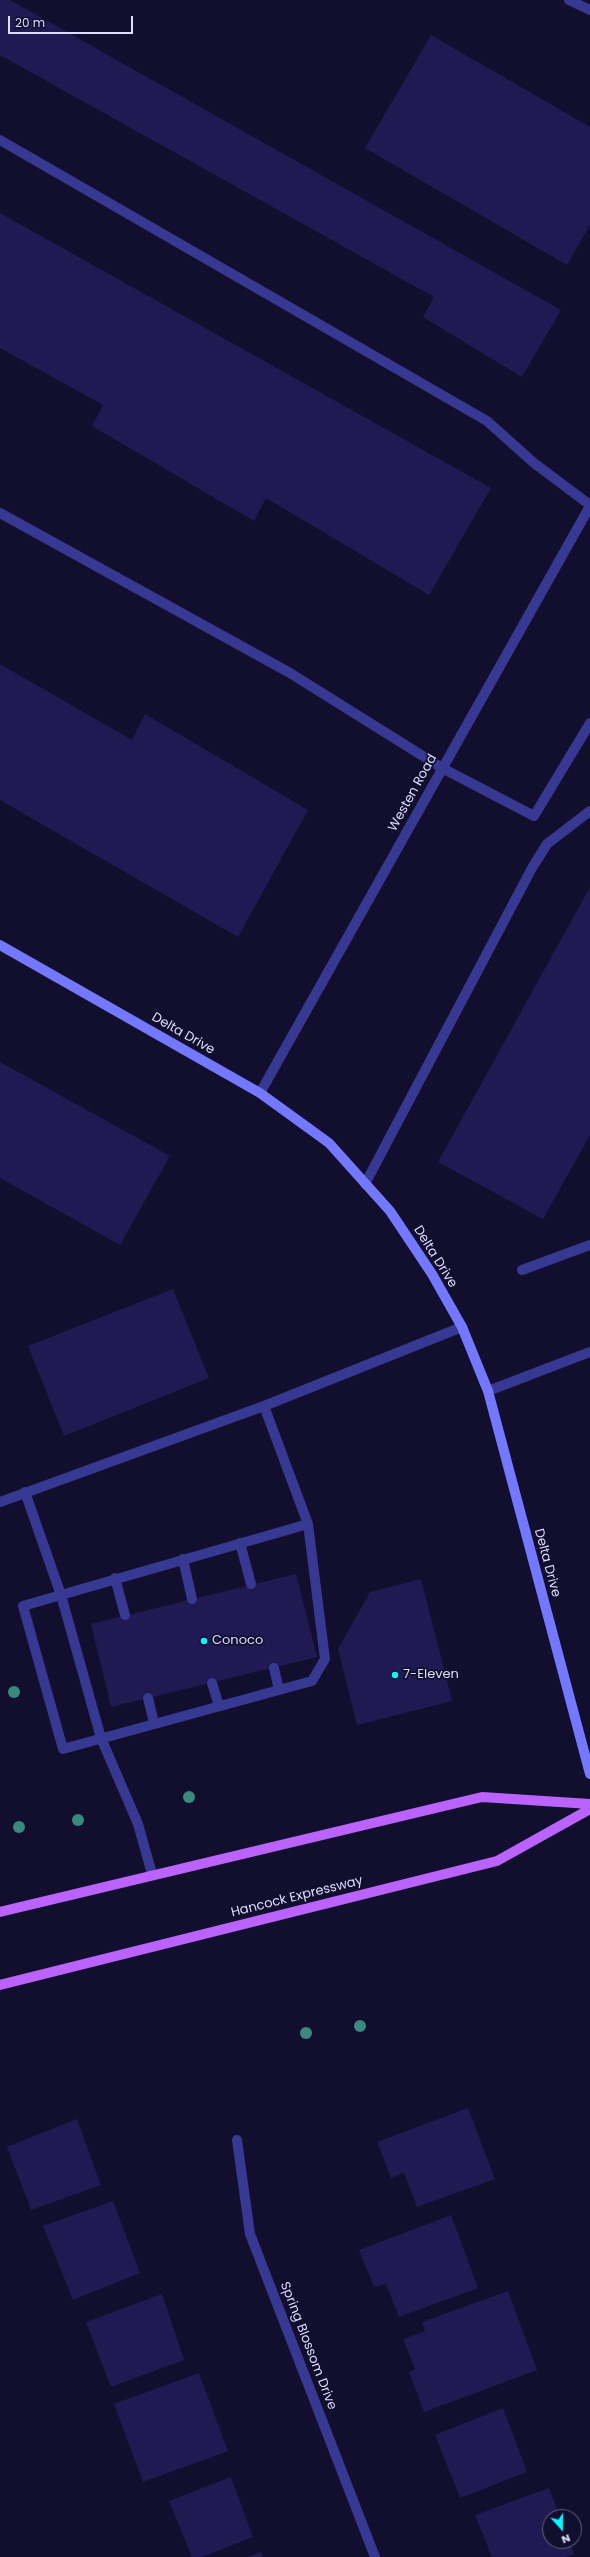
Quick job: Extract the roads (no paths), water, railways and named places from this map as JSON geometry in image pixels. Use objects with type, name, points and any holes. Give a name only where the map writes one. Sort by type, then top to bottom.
[{"type":"main road","name":"Delta Drive","points":[[0,945],[260,1093],[329,1143],[364,1184],[390,1211],[432,1274],[462,1327],[488,1391],[590,1774]]},
{"type":"main road","points":[[0,1912],[152,1874],[482,1797],[590,1804]]},
{"type":"main road","name":"Hancock Expressway","points":[[0,1985],[497,1861],[590,1809]]},
{"type":"street","points":[[569,0],[590,10]]},
{"type":"street","points":[[0,140],[487,421],[534,463],[590,506]]},
{"type":"street","name":"Westen Road","points":[[260,1093],[590,506]]},
{"type":"street","points":[[0,513],[290,673],[442,768],[534,816],[590,723]]},
{"type":"street","points":[[364,1184],[532,868],[547,844],[590,811]]},
{"type":"street","points":[[522,1270],[590,1245]]},
{"type":"street","points":[[0,1502],[264,1406],[462,1327]]},
{"type":"street","points":[[488,1391],[590,1352]]},
{"type":"street","points":[[264,1406],[308,1524],[326,1659],[312,1681],[63,1749],[23,1606],[115,1578],[308,1524]]},
{"type":"street","points":[[25,1492],[61,1595],[101,1738],[138,1824],[152,1874]]},
{"type":"street","points":[[240,1543],[251,1584]]},
{"type":"street","points":[[183,1559],[192,1600]]},
{"type":"street","points":[[115,1578],[125,1615]]},
{"type":"street","points":[[274,1668],[279,1690]]},
{"type":"street","points":[[212,1683],[219,1706]]},
{"type":"street","points":[[148,1698],[154,1723]]},
{"type":"street","name":"Spring Blossom Drive","points":[[237,2140],[250,2234],[375,2557]]},
{"type":"place","name":"Conoco","points":[[204,1641]]},
{"type":"place","name":"7-Eleven","points":[[395,1675]]}]
